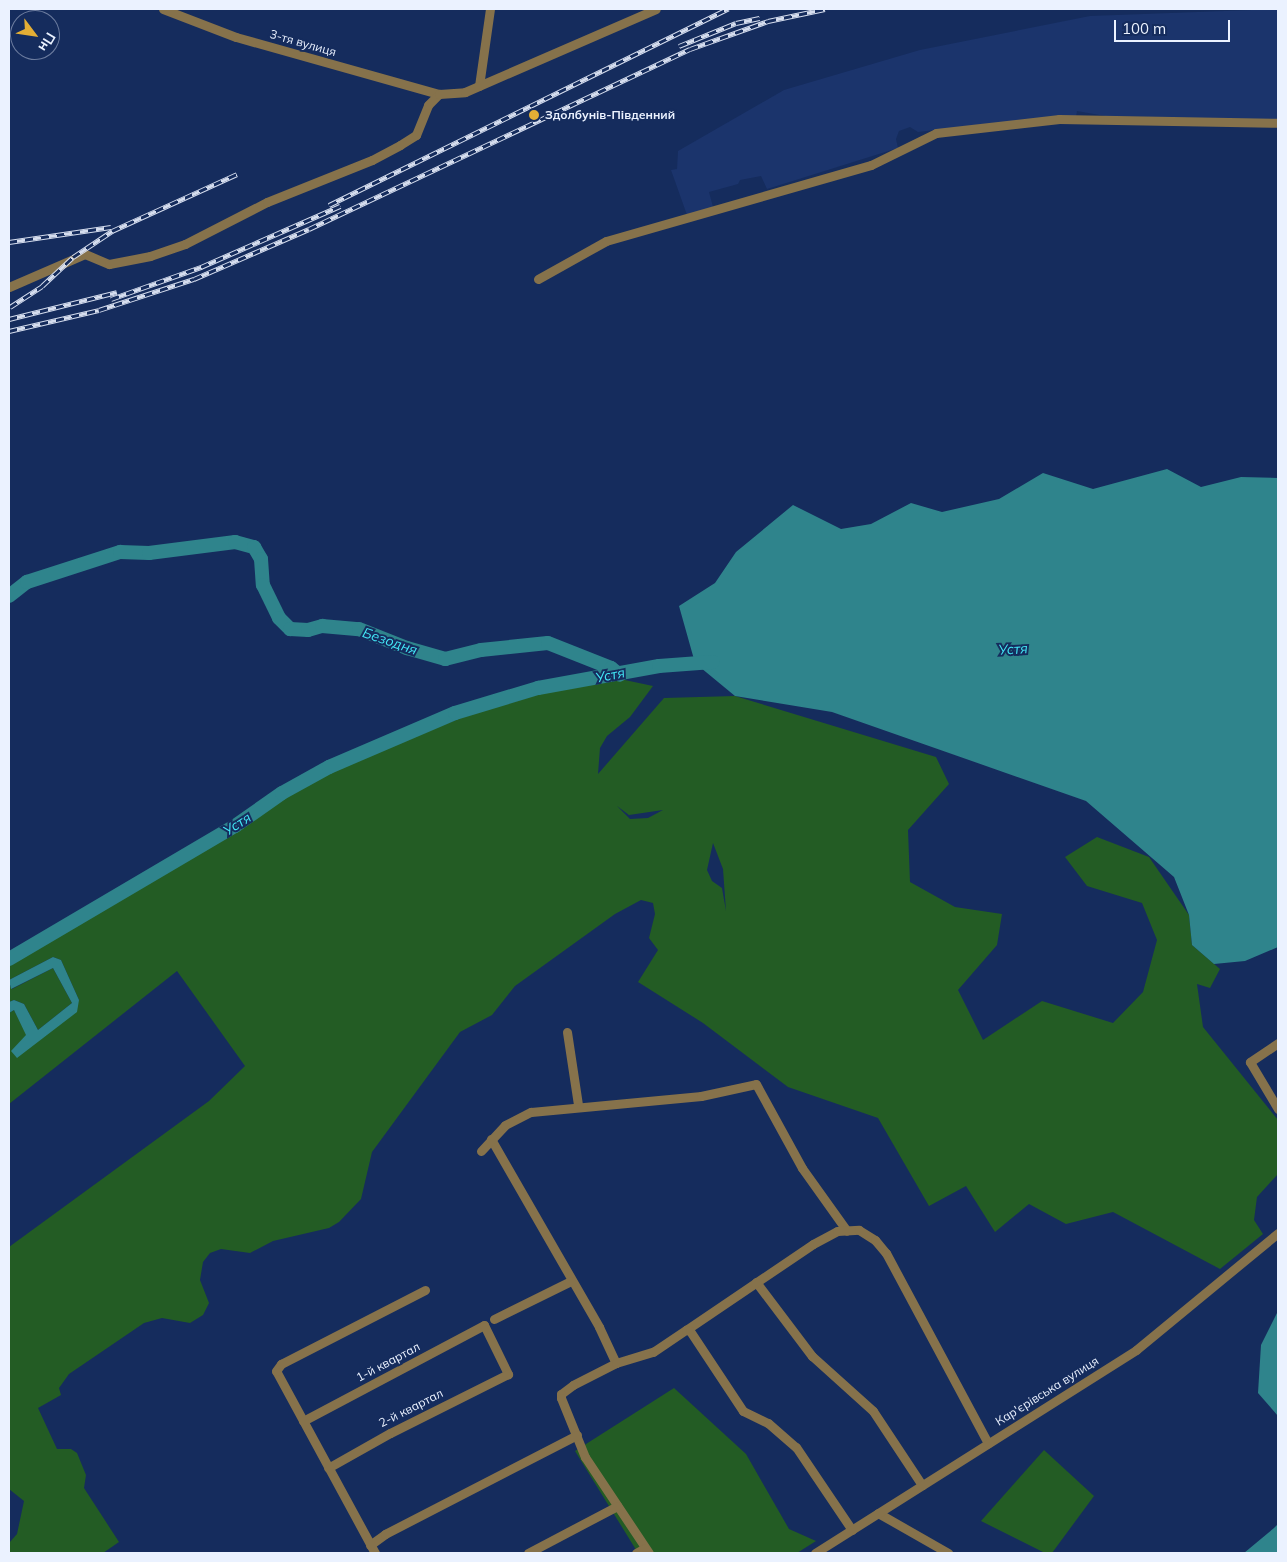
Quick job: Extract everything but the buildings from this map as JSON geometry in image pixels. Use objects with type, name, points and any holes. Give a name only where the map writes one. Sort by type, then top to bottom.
[{"type":"street","name":"3-тя вулиця","points":[[163,9],[236,37],[439,94]]},
{"type":"street","points":[[480,86],[490,9]]},
{"type":"street","points":[[9,287],[85,254],[109,264],[150,256],[208,234],[267,202],[372,160],[416,135],[428,104],[439,94],[448,95],[480,86],[656,9]]},
{"type":"street","points":[[538,278],[606,241],[871,165],[936,133],[1059,120],[1278,123]]},
{"type":"street","points":[[567,1032],[578,1105]]},
{"type":"street","points":[[1278,1043],[1250,1062],[1278,1109]]},
{"type":"street","points":[[482,1151],[505,1125],[531,1112],[578,1105],[701,1096],[756,1084],[802,1168],[847,1231]]},
{"type":"street","points":[[491,1139],[616,1363]]},
{"type":"street","points":[[636,1553],[647,1551],[585,1457],[561,1394],[616,1363],[653,1352],[813,1244],[837,1231],[859,1230],[875,1240],[886,1253],[988,1443]]},
{"type":"street","name":"Кар'єрівська вулиця","points":[[815,1553],[1136,1350],[1278,1233]]},
{"type":"street","points":[[494,1319],[571,1281]]},
{"type":"street","points":[[756,1282],[812,1356],[873,1411],[922,1485]]},
{"type":"street","points":[[425,1290],[278,1367],[276,1371],[372,1549],[385,1534],[577,1435]]},
{"type":"street","name":"1-й квартал","points":[[303,1421],[484,1325],[508,1374]]},
{"type":"street","points":[[686,1330],[696,1335],[743,1412],[768,1423],[796,1446],[852,1530]]},
{"type":"street","name":"2-й квартал","points":[[328,1468],[390,1432],[508,1374]]},
{"type":"street","points":[[528,1553],[617,1506]]},
{"type":"street","points":[[878,1513],[948,1553]]},
{"type":"shaded area","points":[[1278,9],[1278,120],[1105,116],[1077,111],[1076,117],[1049,117],[918,132],[910,127],[899,131],[896,139],[898,148],[767,189],[761,176],[740,180],[738,184],[709,192],[713,207],[687,215],[671,170],[677,169],[678,151],[784,90],[920,50],[1090,16]]},
{"type":"shaded area","points":[[620,679],[653,686],[630,717],[607,736],[600,748],[598,774],[664,698],[735,696],[936,757],[949,784],[908,830],[910,882],[955,907],[1002,914],[997,945],[958,990],[983,1040],[1042,1001],[1113,1023],[1143,992],[1157,940],[1142,903],[1087,886],[1065,857],[1097,837],[1149,857],[1189,915],[1192,945],[1220,969],[1210,988],[1197,984],[1203,1027],[1278,1120],[1278,1174],[1257,1197],[1254,1220],[1263,1234],[1220,1269],[1113,1212],[1066,1224],[1029,1204],[995,1232],[966,1186],[929,1206],[878,1118],[788,1087],[703,1023],[638,982],[658,950],[649,938],[655,914],[653,903],[641,900],[615,914],[515,986],[492,1015],[460,1032],[372,1152],[361,1199],[339,1222],[329,1228],[273,1241],[250,1253],[221,1249],[210,1253],[203,1262],[200,1280],[209,1303],[203,1315],[190,1323],[162,1318],[144,1323],[69,1374],[59,1388],[61,1395],[38,1408],[57,1449],[71,1449],[77,1453],[86,1475],[84,1488],[119,1542],[103,1553],[9,1553],[9,1543],[17,1534],[24,1501],[9,1489],[9,1247],[209,1101],[245,1066],[177,971],[9,1104],[9,1013],[14,1010],[27,1035],[12,1051],[79,1000],[61,960],[53,957],[9,980],[9,961],[72,928],[93,912],[238,828],[284,795],[332,769],[461,718],[540,694]],"holes":[[[617,806],[629,815],[663,810],[648,818],[630,819]],[[713,843],[723,869],[726,911],[722,888],[712,881],[707,870]]]},
{"type":"shaded area","points":[[53,968],[72,1003],[38,1030],[24,1004],[14,1000],[9,1002],[9,984],[12,989]]},
{"type":"shaded area","points":[[674,1388],[746,1454],[789,1529],[816,1541],[797,1553],[638,1553],[575,1451]]},
{"type":"shaded area","points":[[1044,1450],[1094,1496],[1052,1553],[1045,1553],[981,1521]]},
{"type":"water","points":[[1167,469],[1201,487],[1241,477],[1278,478],[1278,947],[1245,961],[1214,964],[1192,945],[1189,915],[1174,877],[1086,801],[832,712],[735,696],[695,663],[679,606],[715,583],[736,552],[793,505],[841,529],[871,524],[911,503],[942,512],[999,499],[1043,473],[1093,489]]},
{"type":"water","points":[[53,957],[61,960],[79,1000],[77,1012],[17,1058],[11,1051],[26,1035],[14,1010],[9,1013],[9,1002],[14,1000],[24,1004],[38,1030],[72,1003],[53,968],[11,989],[9,980]]},
{"type":"water","points":[[1278,1311],[1278,1416],[1258,1393],[1261,1345]]},
{"type":"water","points":[[1278,1524],[1278,1553],[1244,1553],[1274,1528]]},
{"type":"waterway","name":"Безодня","points":[[9,596],[27,582],[120,552],[149,553],[235,542],[254,547],[261,559],[263,585],[279,618],[290,629],[308,630],[322,626],[359,629],[407,648],[445,659],[481,650],[548,643],[611,668],[620,675]]},
{"type":"waterway","name":"Устя","points":[[9,959],[235,826],[282,793],[329,767],[455,713],[538,688],[659,666],[713,662]]},
{"type":"railway","points":[[329,205],[728,9]]},
{"type":"railway","points":[[9,331],[99,310],[194,279],[309,229],[690,49],[768,21],[825,9]]},
{"type":"railway","points":[[679,46],[736,23],[759,18]]},
{"type":"railway","points":[[10,307],[42,286],[73,257],[112,231],[237,174]]},
{"type":"railway","points":[[111,299],[201,267],[340,206]]},
{"type":"railway","points":[[9,242],[111,227]]},
{"type":"railway","points":[[9,319],[117,292]]},
{"type":"place","name":"Здолбунів-Південний","points":[[534,115]]}]
